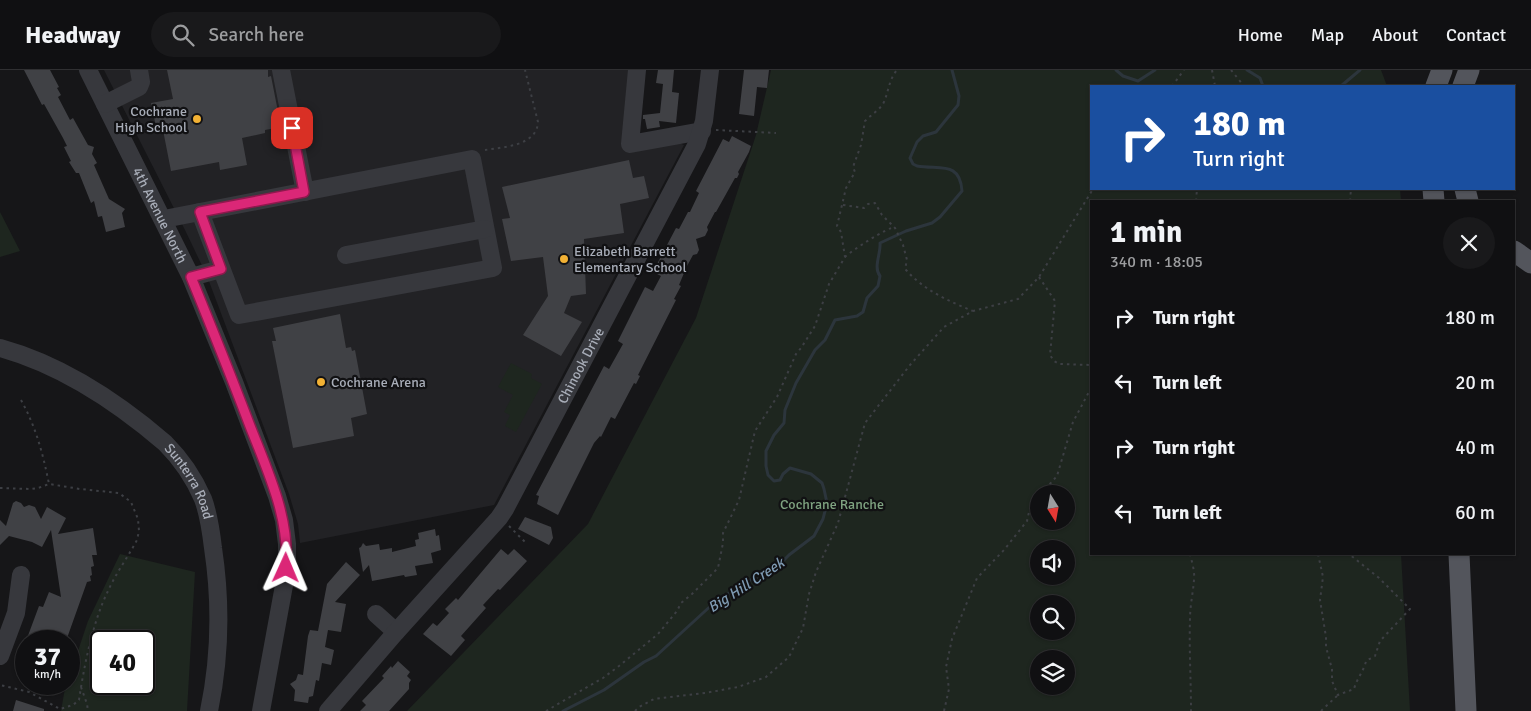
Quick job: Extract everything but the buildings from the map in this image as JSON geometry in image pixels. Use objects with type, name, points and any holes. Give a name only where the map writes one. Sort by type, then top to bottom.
[{"type":"main road","points":[[1436,85],[1442,70]]},
{"type":"main road","points":[[1463,85],[1469,70]]},
{"type":"main road","points":[[1515,252],[1531,263]]},
{"type":"main road","points":[[1459,555],[1466,711]]},
{"type":"street","name":"4th Avenue North","points":[[88,70],[164,219],[191,277],[234,382],[277,496],[286,532],[286,568],[261,711]]},
{"type":"street","points":[[105,104],[139,87],[141,82],[139,70]]},
{"type":"street","points":[[281,70],[304,192]]},
{"type":"street","points":[[637,70],[630,144],[707,130]]},
{"type":"street","name":"Chinook Drive","points":[[328,711],[505,509],[707,130],[710,70]]},
{"type":"street","points":[[164,219],[472,159],[493,268],[239,315],[200,212]]},
{"type":"street","points":[[346,255],[486,229]]},
{"type":"street","points":[[191,277],[221,269]]},
{"type":"street","name":"Sunterra Road","points":[[0,348],[36,360],[89,387],[165,443],[192,477],[207,511],[217,580],[216,656],[209,711]]},
{"type":"street","points":[[0,656],[18,604],[21,576]]},
{"type":"street","points":[[376,614],[396,632]]},
{"type":"path","points":[[845,257],[841,232],[837,226],[846,188],[855,172],[853,167],[861,145],[865,121],[883,103],[890,80],[897,70]]},
{"type":"path","points":[[1173,85],[1184,70]]},
{"type":"path","points":[[1212,70],[1215,85]]},
{"type":"path","points":[[1231,70],[1243,85]]},
{"type":"path","points":[[707,130],[776,133]]},
{"type":"path","points":[[635,711],[654,699],[705,693],[730,688],[766,677],[789,656],[802,628],[816,572],[838,523],[865,424],[910,365],[944,328],[973,311],[1018,299],[1039,277],[1092,190]]},
{"type":"path","points":[[843,205],[864,208],[868,204],[876,203],[882,215],[895,228],[903,245],[907,260],[905,269],[913,278],[956,304],[973,311]]},
{"type":"path","points":[[546,711],[620,666],[658,634],[677,611],[681,603],[718,568],[723,533],[739,500],[755,431],[777,396],[796,354],[814,326],[829,284],[845,257],[865,242],[889,228],[895,228]]},
{"type":"path","points":[[1039,277],[1055,301],[1050,355],[1059,364],[1090,364]]},
{"type":"path","points":[[1049,485],[1057,476],[1073,422],[1090,390]]},
{"type":"path","points":[[21,400],[36,432],[44,456],[49,484]]},
{"type":"path","points":[[0,488],[38,488],[49,484],[119,493],[131,502],[138,519],[139,531],[137,540],[102,604],[83,675],[79,700],[77,703],[60,708]]},
{"type":"path","points":[[944,711],[949,689],[946,667],[952,639],[978,578],[1027,521],[1030,510]]},
{"type":"path","points":[[506,524],[526,542]]},
{"type":"path","points":[[1190,555],[1195,579],[1190,619],[1191,711]]},
{"type":"path","points":[[1318,555],[1323,577],[1320,600],[1326,647],[1332,669],[1332,681],[1338,695]]},
{"type":"path","points":[[1321,711],[1338,695],[1354,688],[1357,678],[1364,671],[1366,661],[1375,656],[1380,641],[1410,609],[1379,578],[1350,555]]},
{"type":"path","points":[[0,685],[29,692],[63,711]]},
{"type":"path","points":[[81,687],[88,704],[88,711]]},
{"type":"shaded area","points":[[104,70],[631,70],[624,138],[677,142],[684,145],[494,505],[300,543],[298,524],[289,494],[207,276]]},
{"type":"green space","name":"Cochrane Ranche","points":[[771,70],[1381,70],[1387,85],[1090,85],[1090,190],[1400,190],[1401,200],[1090,200],[1090,555],[1401,555],[1410,711],[407,711],[588,524],[696,318],[756,135]]},
{"type":"green space","points":[[0,212],[20,251],[0,257]]},
{"type":"green space","points":[[511,363],[532,374],[531,378],[542,384],[516,432],[505,426],[510,415],[504,412],[513,395],[498,387]]},
{"type":"green space","points":[[120,554],[195,572],[187,711],[61,711],[64,695],[80,695],[80,645],[88,621]]},
{"type":"waterway","name":"Big Hill Creek","points":[[563,711],[604,690],[644,662],[656,656],[715,602],[752,579],[774,570],[789,555],[814,536],[823,519],[827,503],[822,483],[811,474],[790,468],[783,474],[780,480],[774,481],[768,475],[766,451],[774,435],[784,423],[785,410],[796,383],[815,350],[825,340],[835,320],[857,316],[863,312],[867,298],[878,286],[880,276],[877,265],[880,243],[906,231],[932,223],[940,217],[962,191],[960,181],[953,171],[917,166],[913,164],[910,158],[917,142],[923,136],[936,132],[958,105],[959,96],[952,70]]},
{"type":"waterway","name":"Big Hill Creek","points":[[1116,70],[1123,76],[1138,81],[1155,70]]},
{"type":"waterway","name":"Big Hill Creek","points":[[1247,70],[1260,78],[1263,85]]},
{"type":"waterway","name":"Big Hill Creek","points":[[1342,85],[1360,70]]},
{"type":"place","name":"Cochrane High School","points":[[197,119]]},
{"type":"place","name":"Elizabeth Barrett Elementary School","points":[[564,259]]},
{"type":"place","name":"Cochrane Arena","points":[[321,382]]},
{"type":"route","points":[[286,568],[286,532],[277,496],[234,382],[191,277],[221,269],[200,212],[304,192],[292,128]]}]
